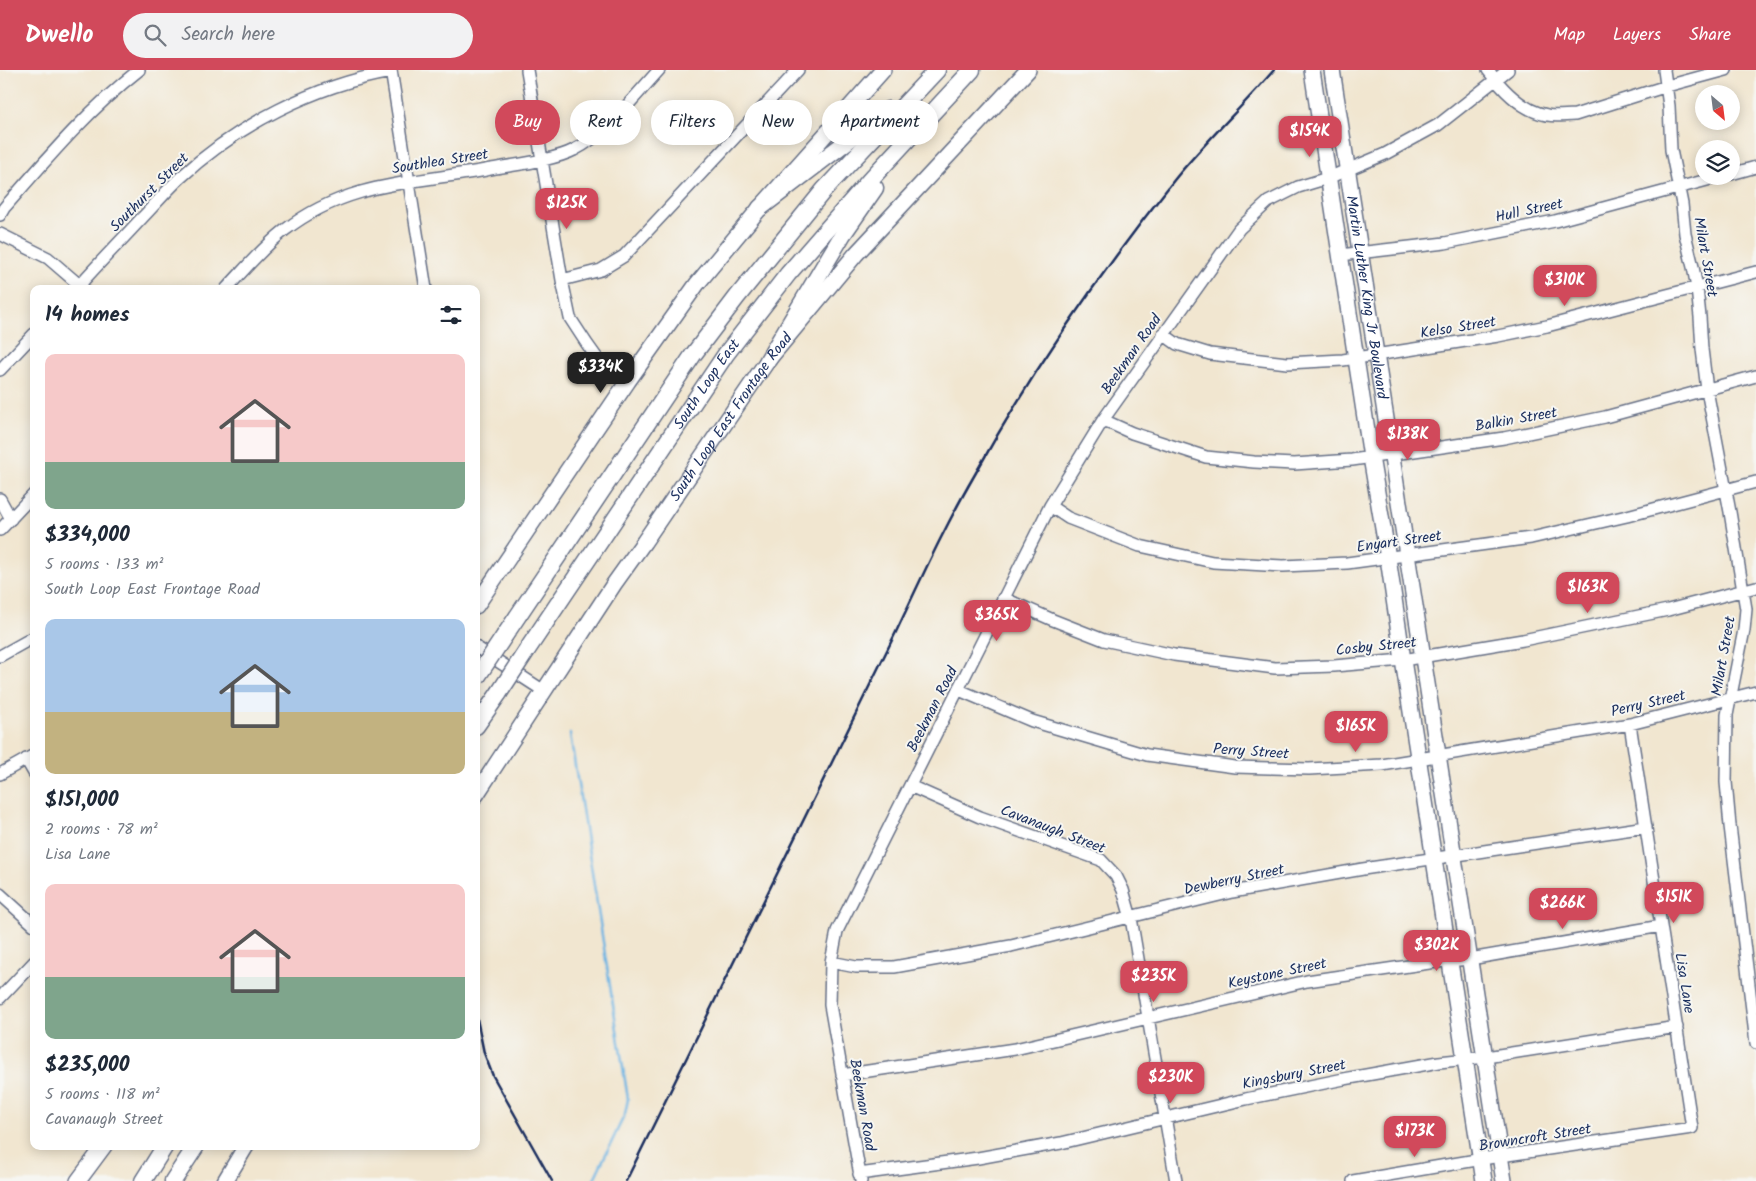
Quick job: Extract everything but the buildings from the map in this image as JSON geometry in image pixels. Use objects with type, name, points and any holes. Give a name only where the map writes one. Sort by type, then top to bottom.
[{"type":"highway","name":"South Loop East","points":[[938,106],[972,70]]},
{"type":"highway","points":[[760,208],[931,76]]},
{"type":"highway","name":"South Loop East","points":[[480,673],[693,355],[737,297],[824,190],[931,76]]},
{"type":"highway","name":"South Loop East","points":[[480,720],[726,354],[788,274],[902,145]]},
{"type":"highway","points":[[768,360],[843,234],[905,145]]},
{"type":"highway","points":[[143,1181],[162,1150]]},
{"type":"highway","points":[[173,1181],[193,1150]]},
{"type":"main road","points":[[480,600],[628,381],[697,284],[760,208],[883,70]]},
{"type":"main road","name":"South Loop East Frontage Road","points":[[480,789],[614,584],[768,360],[856,254],[1028,70]]},
{"type":"main road","name":"Martin Luther King Jr Boulevard","points":[[1312,70],[1484,1181]]},
{"type":"main road","name":"Martin Luther King Jr Boulevard","points":[[1332,70],[1504,1181]]},
{"type":"main road","points":[[78,1181],[101,1150]]},
{"type":"main road","points":[[225,1181],[244,1150]]},
{"type":"street","points":[[0,215],[4,208],[86,117],[139,70]]},
{"type":"street","points":[[527,70],[570,318],[602,365],[628,381]]},
{"type":"street","name":"Southlea Street","points":[[230,285],[267,246],[285,231],[309,214],[335,201],[375,187],[542,160],[573,151],[594,138],[659,70]]},
{"type":"street","points":[[562,280],[601,270],[624,256],[798,70]]},
{"type":"street","points":[[1488,70],[1510,95],[1534,111],[1546,115],[1561,116],[1575,115],[1666,86],[1726,70]]},
{"type":"street","name":"Beekman Road","points":[[860,1178],[830,1005],[831,962],[837,931],[1050,506],[1103,420],[1239,229],[1268,202],[1298,187],[1328,178],[1385,154],[1438,125],[1508,70]]},
{"type":"street","name":"Milart Street","points":[[1664,70],[1669,106],[1671,150],[1679,188],[1685,234],[1697,288],[1707,390],[1746,609],[1746,620],[1732,698],[1727,715],[1726,782],[1756,1043]]},
{"type":"street","points":[[391,71],[424,285]]},
{"type":"street","name":"Southurst Street","points":[[82,285],[180,178],[228,139],[274,112],[290,105],[324,91],[391,71]]},
{"type":"street","points":[[1740,171],[1756,167]]},
{"type":"street","name":"Hull Street","points":[[1340,254],[1446,243],[1546,223],[1695,184]]},
{"type":"street","points":[[0,234],[48,258],[78,285]]},
{"type":"street","name":"Kelso Street","points":[[1163,334],[1176,344],[1210,354],[1287,363],[1356,358],[1498,336],[1756,272]]},
{"type":"street","points":[[0,370],[30,338]]},
{"type":"street","name":"Balkin Street","points":[[1103,420],[1206,457],[1294,464],[1352,460],[1504,438],[1587,421],[1756,376]]},
{"type":"street","name":"Enyart Street","points":[[1050,506],[1068,518],[1140,546],[1213,562],[1283,566],[1347,564],[1530,538],[1627,516],[1756,482]]},
{"type":"street","points":[[0,530],[30,498]]},
{"type":"street","points":[[0,500],[11,519]]},
{"type":"street","name":"Cosby Street","points":[[1003,598],[1104,640],[1174,655],[1275,668],[1334,666],[1423,657],[1564,633],[1668,610],[1756,587]]},
{"type":"street","points":[[0,656],[30,639]]},
{"type":"street","points":[[480,650],[544,691]]},
{"type":"street","name":"Perry Street","points":[[959,690],[1032,721],[1147,755],[1235,767],[1300,769],[1382,764],[1630,724],[1756,692]]},
{"type":"street","name":"Lisa Lane","points":[[1630,724],[1692,1128]]},
{"type":"street","points":[[0,774],[30,757]]},
{"type":"street","name":"Cavanaugh Street","points":[[910,786],[980,817],[1101,860],[1116,876],[1123,890],[1131,918],[1176,1181]]},
{"type":"street","name":"Dewberry Street","points":[[831,962],[856,967],[894,967],[1011,946],[1232,892],[1434,858],[1646,827]]},
{"type":"street","points":[[0,894],[30,921]]},
{"type":"street","name":"Keystone Street","points":[[842,1075],[1015,1049],[1307,981],[1450,960],[1470,959],[1661,926]]},
{"type":"street","points":[[0,998],[30,966]]},
{"type":"street","name":"Kingsbury Street","points":[[860,1178],[1061,1143],[1246,1099],[1353,1078],[1677,1027]]},
{"type":"street","name":"Browncroft Street","points":[[1353,1181],[1500,1156],[1692,1128]]},
{"type":"waterway","points":[[570,734],[628,1099],[625,1114],[593,1181]]},
{"type":"railway","points":[[626,1181],[943,533],[996,437],[1068,323],[1147,214],[1187,165],[1274,70]]},
{"type":"railway","points":[[480,1034],[484,1053],[493,1076],[552,1181]]}]
